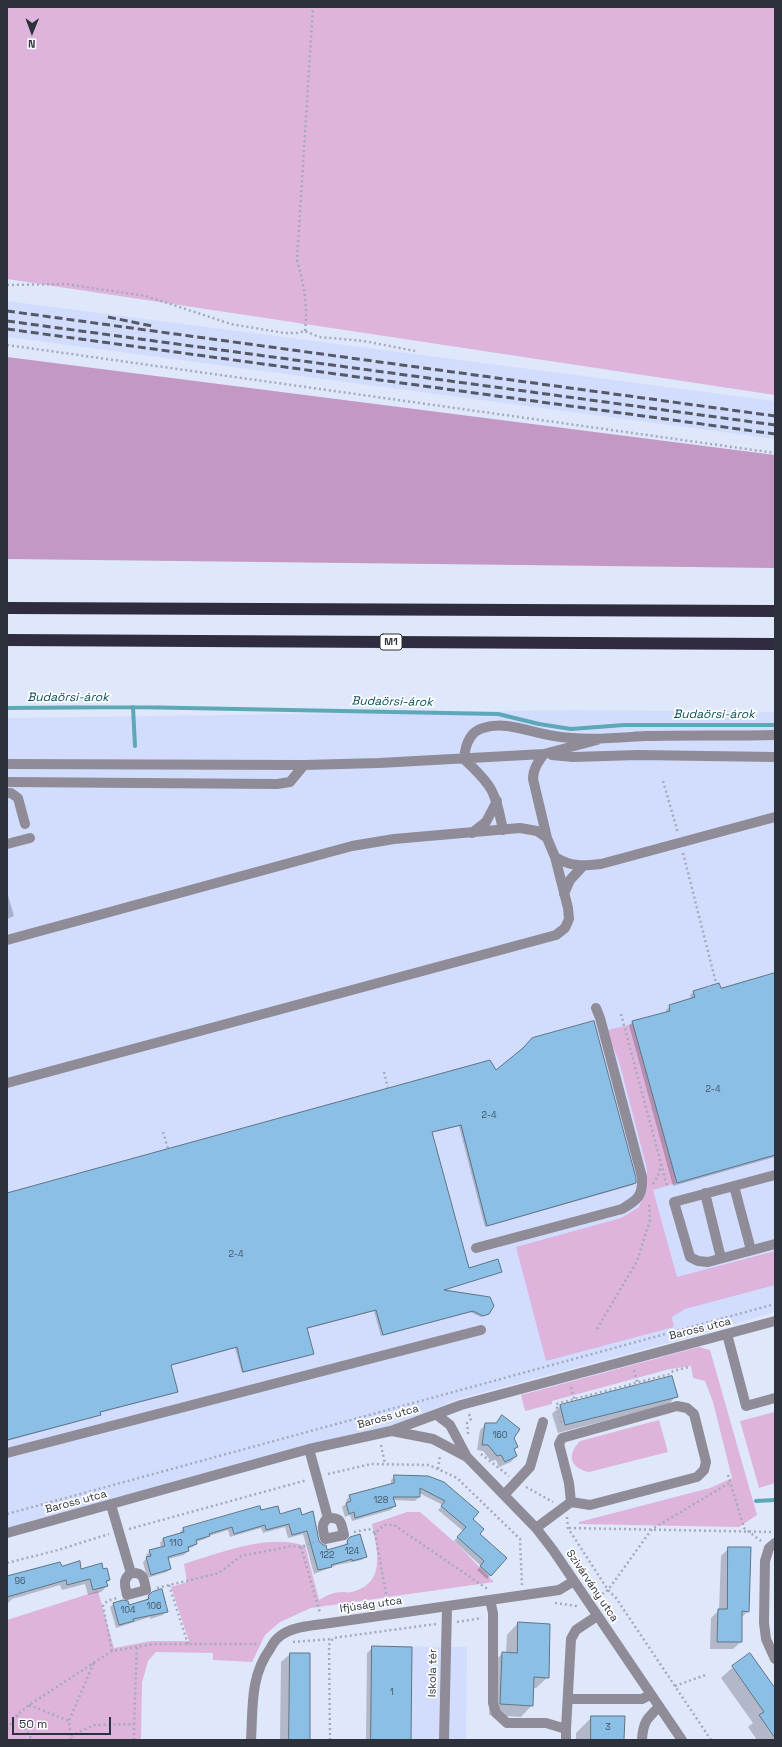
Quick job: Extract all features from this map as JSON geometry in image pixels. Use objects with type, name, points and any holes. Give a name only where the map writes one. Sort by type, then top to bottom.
[{"type":"highway","points":[[7,608],[775,611]]},
{"type":"highway","name":"M1","points":[[7,640],[775,644]]},
{"type":"street","points":[[464,759],[465,746],[472,734],[482,728],[491,726],[504,725],[547,735],[597,740]]},
{"type":"street","points":[[7,1083],[556,935],[565,928],[569,918],[555,857],[547,838],[533,779],[535,766],[544,754],[597,740],[643,736],[775,736]]},
{"type":"street","points":[[7,764],[304,765],[464,759],[544,754],[573,757],[645,755],[775,757]]},
{"type":"street","points":[[464,759],[491,787],[497,801],[503,830]]},
{"type":"street","points":[[7,782],[277,784],[290,782],[304,765]]},
{"type":"street","points":[[7,793],[11,793],[18,798],[25,824]]},
{"type":"street","points":[[472,833],[486,822],[497,801]]},
{"type":"street","points":[[555,857],[569,865],[582,867],[601,864],[775,817]]},
{"type":"street","points":[[7,940],[352,846],[372,842],[503,830],[530,829],[537,831],[547,838]]},
{"type":"street","points":[[7,844],[30,838]]},
{"type":"street","points":[[564,894],[570,880],[582,867]]},
{"type":"street","points":[[476,1248],[622,1210],[638,1199],[642,1188],[642,1177],[600,1018],[596,1008]]},
{"type":"street","points":[[775,1175],[674,1202],[690,1257],[698,1261],[708,1262],[775,1244]]},
{"type":"street","points":[[734,1186],[751,1250]]},
{"type":"street","points":[[705,1193],[722,1258]]},
{"type":"street","name":"Baross utca","points":[[7,1533],[309,1449],[391,1431],[461,1405],[775,1321]]},
{"type":"street","points":[[7,1453],[480,1330]]},
{"type":"street","points":[[727,1334],[746,1406],[775,1398]]},
{"type":"street","points":[[536,1528],[571,1502],[590,1505],[697,1477],[704,1470],[706,1462],[694,1414],[687,1408],[677,1406],[562,1438],[559,1444],[569,1483],[571,1502]]},
{"type":"street","name":"Szivárvány utca","points":[[437,1414],[450,1426],[467,1457],[536,1528],[574,1581],[682,1740]]},
{"type":"street","points":[[504,1495],[530,1467],[543,1422]]},
{"type":"street","name":"Szivárvány utca","points":[[391,1431],[432,1439],[467,1457]]},
{"type":"street","points":[[309,1449],[318,1477],[328,1518]]},
{"type":"street","points":[[111,1505],[131,1573]]},
{"type":"street","points":[[328,1518],[335,1518],[341,1522],[344,1535],[325,1540],[322,1527],[328,1518]]},
{"type":"street","points":[[772,1545],[765,1561],[764,1624],[766,1639],[775,1659]]},
{"type":"street","points":[[131,1573],[138,1573],[143,1577],[146,1590],[127,1595],[124,1582],[126,1577],[131,1573]]},
{"type":"street","name":"Ifjúság utca","points":[[251,1740],[253,1691],[256,1674],[264,1657],[279,1636],[297,1628],[559,1590],[574,1581]]},
{"type":"street","points":[[490,1600],[493,1613],[493,1703],[496,1713],[506,1723],[546,1723],[566,1729]]},
{"type":"street","name":"Iskola tér","points":[[444,1740],[447,1606]]},
{"type":"street","points":[[566,1740],[571,1639],[576,1630],[598,1616]]},
{"type":"street","points":[[568,1699],[642,1699],[650,1695]]},
{"type":"street","points":[[642,1740],[643,1725],[649,1715],[659,1707]]},
{"type":"path","points":[[305,331],[307,312],[304,283],[297,260],[313,7]]},
{"type":"path","points":[[7,285],[65,284],[146,296],[231,324],[284,333],[297,333],[305,331],[319,337],[364,341],[414,351]]},
{"type":"path","points":[[7,345],[775,453]]},
{"type":"path","points":[[663,781],[681,842],[716,983]]},
{"type":"path","points":[[709,985],[709,992]]},
{"type":"path","points":[[621,1014],[667,1186]]},
{"type":"path","points":[[384,1072],[388,1088]]},
{"type":"path","points":[[163,1132],[168,1149]]},
{"type":"path","points":[[650,1190],[658,1176],[661,1164]]},
{"type":"path","points":[[597,1329],[637,1261],[650,1220],[648,1196]]},
{"type":"path","points":[[7,1514],[369,1413],[463,1390],[472,1385],[603,1349],[775,1304]]},
{"type":"path","points":[[561,1423],[556,1404],[637,1384],[689,1367]]},
{"type":"path","points":[[634,1370],[637,1384]]},
{"type":"path","points":[[571,1387],[575,1400]]},
{"type":"path","points":[[468,1423],[470,1419]]},
{"type":"path","points":[[384,1464],[380,1444],[387,1444]]},
{"type":"path","points":[[437,1450],[440,1455],[438,1469]]},
{"type":"path","points":[[7,1563],[58,1550],[119,1531],[371,1464],[429,1465],[457,1478],[520,1539],[524,1596]]},
{"type":"path","points":[[728,1475],[744,1528],[772,1545]]},
{"type":"path","points":[[608,1590],[652,1529],[731,1482]]},
{"type":"path","points":[[375,1533],[384,1525],[394,1525],[486,1588],[490,1600]]},
{"type":"path","points":[[711,1740],[616,1598],[608,1590],[568,1528],[775,1532]]},
{"type":"path","points":[[344,1535],[369,1529],[375,1533],[390,1614]]},
{"type":"path","points":[[146,1590],[219,1573],[242,1556],[292,1546],[301,1546],[325,1540]]},
{"type":"path","points":[[301,1546],[323,1624]]},
{"type":"path","points":[[169,1585],[188,1644]]},
{"type":"path","points":[[112,1651],[103,1606],[107,1601],[127,1595]]},
{"type":"path","points":[[549,1603],[574,1605],[581,1608]]},
{"type":"path","points":[[7,1729],[17,1715],[29,1705],[112,1651],[153,1644],[273,1644],[333,1638],[482,1618],[493,1613]]},
{"type":"path","points":[[330,1740],[329,1645],[333,1638]]},
{"type":"path","points":[[134,1740],[137,1646]]},
{"type":"path","points":[[71,1740],[69,1721],[95,1662]]},
{"type":"path","points":[[675,1686],[708,1674]]},
{"type":"path","points":[[29,1705],[69,1721]]},
{"type":"path","points":[[17,1715],[32,1740]]},
{"type":"path","points":[[71,1736],[94,1725],[134,1724]]},
{"type":"shaded area","points":[[7,7],[775,7],[775,395],[7,279]]},
{"type":"shaded area","points":[[7,301],[775,401],[775,439],[7,337]]},
{"type":"shaded area","points":[[7,357],[775,455],[775,568],[7,559]]},
{"type":"shaded area","points":[[576,710],[775,712],[775,1312],[705,1333],[458,1399],[390,1427],[7,1528],[7,718]]},
{"type":"shaded area","points":[[633,1024],[677,1183],[653,1190],[677,1277],[775,1251],[775,1285],[685,1309],[672,1317],[674,1327],[546,1361],[516,1247],[621,1218],[639,1207],[646,1191],[647,1169],[619,1061],[609,1037],[608,1030]]},
{"type":"shaded area","points":[[699,1347],[710,1350],[757,1515],[739,1527],[579,1524],[579,1522],[710,1488],[732,1478],[713,1402],[705,1381],[693,1378],[691,1366],[670,1369],[552,1401],[552,1404],[525,1411],[521,1395]]},
{"type":"shaded area","points":[[775,1412],[775,1483],[759,1488],[740,1421]]},
{"type":"shaded area","points":[[659,1420],[668,1452],[589,1472],[577,1467],[572,1460],[573,1451],[580,1441]]},
{"type":"shaded area","points":[[407,1512],[420,1512],[458,1545],[494,1582],[311,1608],[280,1622],[265,1635],[252,1662],[213,1660],[213,1653],[156,1652],[148,1661],[142,1683],[141,1740],[7,1740],[7,1620],[98,1591],[114,1648],[151,1641],[189,1641],[171,1587],[187,1582],[184,1564],[228,1550],[261,1543],[291,1543],[305,1546],[319,1600],[334,1593],[352,1592],[363,1588],[371,1581],[377,1564],[376,1544],[372,1524]]},
{"type":"shaded area","points":[[372,1646],[467,1647],[466,1739],[534,1740],[371,1740]]},
{"type":"building","points":[[775,973],[775,1155],[677,1183],[632,1021],[670,1011],[669,1005],[695,997],[693,991],[719,983],[721,988]]},
{"type":"building","points":[[594,1021],[636,1178],[636,1183],[487,1226],[461,1125],[432,1132],[469,1268],[498,1259],[502,1272],[444,1290],[490,1297],[494,1306],[489,1314],[483,1316],[473,1311],[383,1335],[376,1310],[307,1328],[314,1354],[243,1372],[237,1347],[171,1365],[178,1392],[100,1412],[101,1415],[7,1440],[7,1193],[490,1060],[496,1070],[523,1048],[532,1038]]},
{"type":"building","points":[[672,1376],[678,1397],[565,1425],[560,1405]]},
{"type":"building","points":[[502,1415],[520,1429],[514,1438],[518,1447],[514,1449],[517,1456],[505,1462],[501,1455],[497,1456],[488,1445],[482,1445],[485,1423],[496,1423]]},
{"type":"building","points":[[394,1475],[428,1476],[444,1482],[479,1512],[473,1519],[484,1529],[480,1534],[507,1558],[491,1576],[480,1566],[484,1561],[457,1537],[466,1527],[441,1506],[445,1501],[420,1488],[420,1497],[393,1497],[396,1506],[355,1518],[354,1512],[349,1514],[346,1503],[351,1501],[349,1495],[394,1483]]},
{"type":"building","points":[[260,1506],[261,1510],[278,1506],[280,1514],[300,1508],[302,1515],[313,1511],[319,1541],[323,1545],[326,1545],[327,1550],[348,1544],[347,1541],[350,1537],[360,1534],[367,1557],[352,1561],[352,1559],[331,1565],[332,1567],[318,1570],[307,1531],[292,1535],[289,1524],[266,1530],[265,1525],[234,1534],[232,1527],[209,1534],[210,1536],[196,1540],[197,1544],[188,1547],[189,1551],[168,1557],[171,1569],[151,1575],[146,1557],[151,1556],[149,1550],[165,1546],[163,1538],[184,1532],[183,1528]]},
{"type":"building","points":[[728,1547],[751,1547],[749,1612],[742,1611],[742,1642],[717,1642],[718,1609],[727,1609]]},
{"type":"building","points":[[80,1561],[81,1569],[102,1563],[103,1569],[107,1568],[110,1580],[106,1581],[108,1586],[93,1590],[90,1579],[67,1585],[66,1580],[7,1597],[7,1576],[60,1562],[62,1566]]},
{"type":"building","points":[[162,1589],[168,1612],[133,1619],[134,1621],[119,1625],[113,1603],[123,1600],[128,1601],[129,1605],[149,1599],[148,1596],[152,1592]]},
{"type":"building","points":[[518,1622],[550,1624],[549,1678],[534,1677],[533,1706],[500,1704],[502,1652],[517,1653]]},
{"type":"building","points":[[372,1646],[412,1647],[411,1740],[371,1740]]},
{"type":"building","points":[[290,1653],[310,1653],[310,1740],[289,1740]]},
{"type":"building","points":[[750,1653],[775,1688],[775,1738],[759,1715],[764,1712],[732,1666]]},
{"type":"building","points":[[591,1716],[625,1716],[624,1740],[591,1740]]},
{"type":"waterway","points":[[133,707],[135,746]]},
{"type":"waterway","name":"Budaörsi-árok","points":[[7,708],[133,707],[498,714],[539,724],[571,729],[624,725],[775,725]]},
{"type":"waterway","points":[[756,1501],[775,1500]]},
{"type":"railway","points":[[7,311],[775,416]]},
{"type":"railway","points":[[108,317],[152,326]]},
{"type":"railway","points":[[7,321],[775,425]]},
{"type":"railway","points":[[7,329],[775,434]]}]
